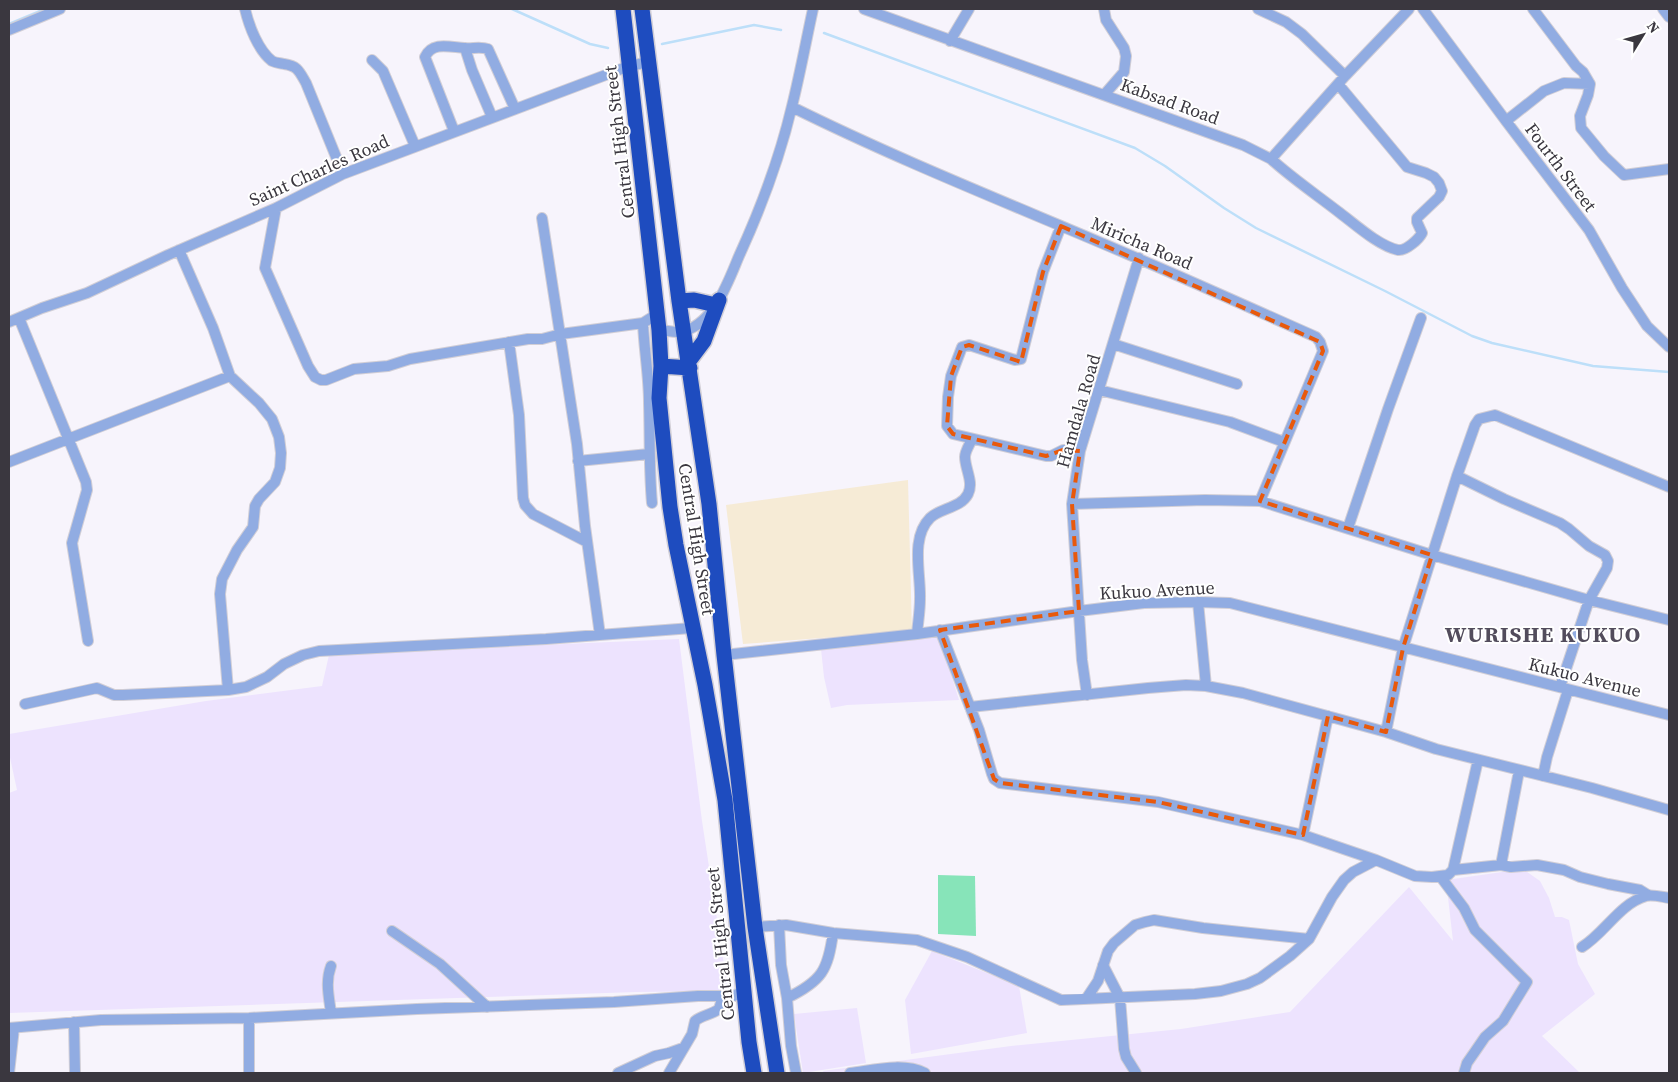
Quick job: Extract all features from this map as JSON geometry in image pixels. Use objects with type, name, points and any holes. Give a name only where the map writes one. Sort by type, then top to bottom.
[{"type":"highway","name":"Central High Street","points":[[623,9],[659,330],[661,366],[659,398],[668,488],[676,545],[725,800],[749,1042],[754,1073]]},
{"type":"highway","name":"Central High Street","points":[[642,9],[679,301],[710,504],[724,655],[755,927],[777,1073]]},
{"type":"highway","points":[[661,366],[689,364],[704,341],[718,302],[679,301]]},
{"type":"street","points":[[9,30],[60,9]]},
{"type":"street","points":[[245,9],[259,45],[271,60],[293,65],[306,83],[343,174]]},
{"type":"street","points":[[659,330],[684,332],[700,322],[718,302],[746,242],[771,178],[792,107],[813,9]]},
{"type":"street","name":"Kabsad Road","points":[[864,9],[1243,145],[1271,159],[1312,194],[1377,241],[1397,250],[1403,250],[1420,237],[1422,233],[1417,222],[1418,218],[1439,197],[1442,191],[1439,183],[1434,177],[1407,167],[1338,84]]},
{"type":"street","points":[[950,40],[969,9]]},
{"type":"street","points":[[1104,9],[1106,20],[1124,48],[1126,56],[1124,72],[1104,95]]},
{"type":"street","points":[[1258,9],[1286,22],[1302,34],[1345,76]]},
{"type":"street","points":[[1271,159],[1345,76],[1409,9]]},
{"type":"street","name":"Fourth Street","points":[[1423,9],[1589,230],[1622,288],[1647,326],[1669,347]]},
{"type":"street","points":[[1533,9],[1576,66],[1584,72],[1590,84],[1580,116],[1581,128],[1604,156],[1624,175],[1669,169]]},
{"type":"street","points":[[1663,9],[1669,17]]},
{"type":"street","points":[[454,132],[425,57],[427,53],[443,45],[488,49],[515,109]]},
{"type":"street","points":[[465,48],[470,65],[492,117]]},
{"type":"street","points":[[372,60],[383,72],[415,146]]},
{"type":"street","name":"Saint Charles Road","points":[[9,322],[42,308],[87,293],[276,208],[343,174],[629,66],[649,62]]},
{"type":"street","points":[[1506,121],[1544,92],[1564,83],[1590,84]]},
{"type":"street","name":"Miricha Road","points":[[792,107],[830,126],[1139,258],[1316,337],[1320,342],[1322,351],[1260,501]]},
{"type":"street","points":[[276,208],[265,268],[308,366],[315,378],[320,380],[326,380],[354,369],[388,366],[410,359],[643,322],[657,314]]},
{"type":"street","points":[[542,218],[561,334],[600,636]]},
{"type":"street","points":[[1061,226],[1043,272],[1021,359],[1015,360],[970,345],[962,347],[951,376],[947,426],[953,434],[1046,456],[1054,455],[1063,450],[1080,451]]},
{"type":"street","points":[[179,250],[213,328],[230,376],[259,403],[272,419],[279,436],[281,453],[280,468],[275,482],[259,499],[253,527],[237,550],[222,579],[220,594],[228,690]]},
{"type":"street","name":"Hamdala Road","points":[[1087,695],[1082,660],[1072,504],[1080,451],[1139,258]]},
{"type":"street","points":[[19,318],[86,482],[87,490],[72,543],[88,642]]},
{"type":"street","points":[[1348,528],[1421,318]]},
{"type":"street","points":[[643,322],[649,401],[649,454],[652,503]]},
{"type":"street","points":[[509,342],[519,415],[523,498],[525,505],[533,514],[587,542]]},
{"type":"street","points":[[1113,344],[1237,384]]},
{"type":"street","points":[[9,462],[230,376]]},
{"type":"street","points":[[1099,390],[1230,422],[1284,442]]},
{"type":"street","points":[[1386,732],[1403,648],[1458,476],[1476,425],[1480,419],[1495,415],[1669,487]]},
{"type":"street","points":[[917,634],[920,599],[919,536],[930,518],[941,510],[958,504],[968,494],[969,479],[965,456],[972,439]]},
{"type":"street","points":[[578,461],[649,454]]},
{"type":"street","points":[[1458,476],[1504,499],[1560,523],[1605,555],[1608,562],[1607,568],[1589,600],[1564,689],[1543,776]]},
{"type":"street","points":[[1072,504],[1205,500],[1260,501],[1432,555],[1589,600],[1669,620]]},
{"type":"street","points":[[1198,602],[1206,686]]},
{"type":"street","name":"Kukuo Avenue","points":[[724,655],[917,634],[1144,603],[1230,603],[1319,624],[1403,648],[1669,715]]},
{"type":"street","points":[[25,704],[97,688],[114,695],[228,690],[246,687],[284,664],[319,651],[600,636],[692,628]]},
{"type":"street","points":[[940,630],[982,740],[992,774],[994,779],[1000,783],[1158,802],[1303,835],[1376,860],[1415,876],[1432,877],[1448,875],[1453,870],[1478,760]]},
{"type":"street","points":[[970,708],[1186,685],[1206,686],[1328,716],[1386,732],[1436,749],[1669,810]]},
{"type":"street","points":[[1303,835],[1328,716]]},
{"type":"street","points":[[1501,865],[1519,771]]},
{"type":"street","points":[[755,927],[779,925],[833,933],[917,940],[967,957],[1062,1000],[1221,991],[1247,984],[1260,978],[1290,956],[1309,939],[1332,897],[1344,880],[1353,872],[1376,860]]},
{"type":"street","points":[[1453,870],[1501,865],[1511,867],[1537,865],[1564,870],[1580,877],[1640,890],[1648,895],[1669,898]]},
{"type":"street","points":[[1440,876],[1464,908],[1475,930],[1527,982],[1503,1021],[1485,1037],[1467,1063],[1464,1073]]},
{"type":"street","points":[[1582,947],[1597,937],[1625,907],[1648,895]]},
{"type":"street","points":[[1086,999],[1095,986],[1108,951],[1114,943],[1135,925],[1154,920],[1203,928],[1309,939]]},
{"type":"street","points":[[779,925],[781,965],[796,1073]]},
{"type":"street","points":[[392,930],[440,964],[488,1007]]},
{"type":"street","points":[[787,998],[812,984],[822,973],[830,955],[833,933]]},
{"type":"street","points":[[1103,965],[1120,998],[1124,1049],[1126,1057],[1136,1073]]},
{"type":"street","points":[[331,966],[327,975],[327,987],[332,1013]]},
{"type":"street","points":[[10,1073],[11,1028],[101,1020],[249,1018],[734,996],[744,990]]},
{"type":"street","points":[[669,1073],[692,1034],[695,1020],[719,1009],[723,996]]},
{"type":"street","points":[[249,1018],[249,1073]]},
{"type":"street","points":[[74,1022],[75,1073]]},
{"type":"street","points":[[773,1048],[792,1046]]},
{"type":"street","points":[[618,1073],[655,1056],[683,1048]]},
{"type":"street","points":[[850,1073],[889,1068],[916,1069],[925,1073]]},
{"type":"highlighted area","points":[[1061,226],[1320,342],[1323,351],[1260,501],[1432,555],[1403,648],[1386,732],[1328,716],[1303,835],[1158,802],[1000,783],[994,779],[940,630],[1079,611],[1072,504],[1080,451],[1063,450],[1046,456],[953,434],[947,426],[951,376],[962,347],[969,345],[1021,362],[1043,272]]},
{"type":"shaded area","points":[[908,480],[912,631],[743,644],[726,505]]},
{"type":"shaded area","points":[[939,636],[959,700],[847,705],[831,708],[824,677],[821,649]]},
{"type":"shaded area","points":[[679,639],[702,821],[728,991],[636,992],[9,1013],[9,793],[17,790],[9,753],[9,734],[206,701],[322,686],[331,646],[477,648]]},
{"type":"shaded area","points":[[1523,869],[1540,881],[1549,898],[1555,917],[1569,920],[1578,964],[1595,994],[1542,1036],[1580,1073],[824,1073],[823,1071],[1011,1046],[1181,1029],[1290,1012],[1409,887],[1453,941],[1446,880]]},
{"type":"shaded area","points":[[932,951],[1019,986],[1027,1033],[911,1054],[905,1000]]},
{"type":"shaded area","points":[[857,1008],[866,1063],[803,1073],[794,1014]]},
{"type":"green space","points":[[938,875],[975,876],[976,936],[938,934]]},
{"type":"waterway","points":[[9,24],[45,9]]},
{"type":"waterway","points":[[512,9],[590,44],[608,48]]},
{"type":"waterway","points":[[662,44],[754,25],[781,30]]},
{"type":"waterway","points":[[824,33],[1135,148],[1165,166],[1256,228],[1472,336],[1492,343],[1593,366],[1669,372]]},
{"type":"district","name":"WURISHE KUKUO","points":[[1543,634]]}]
